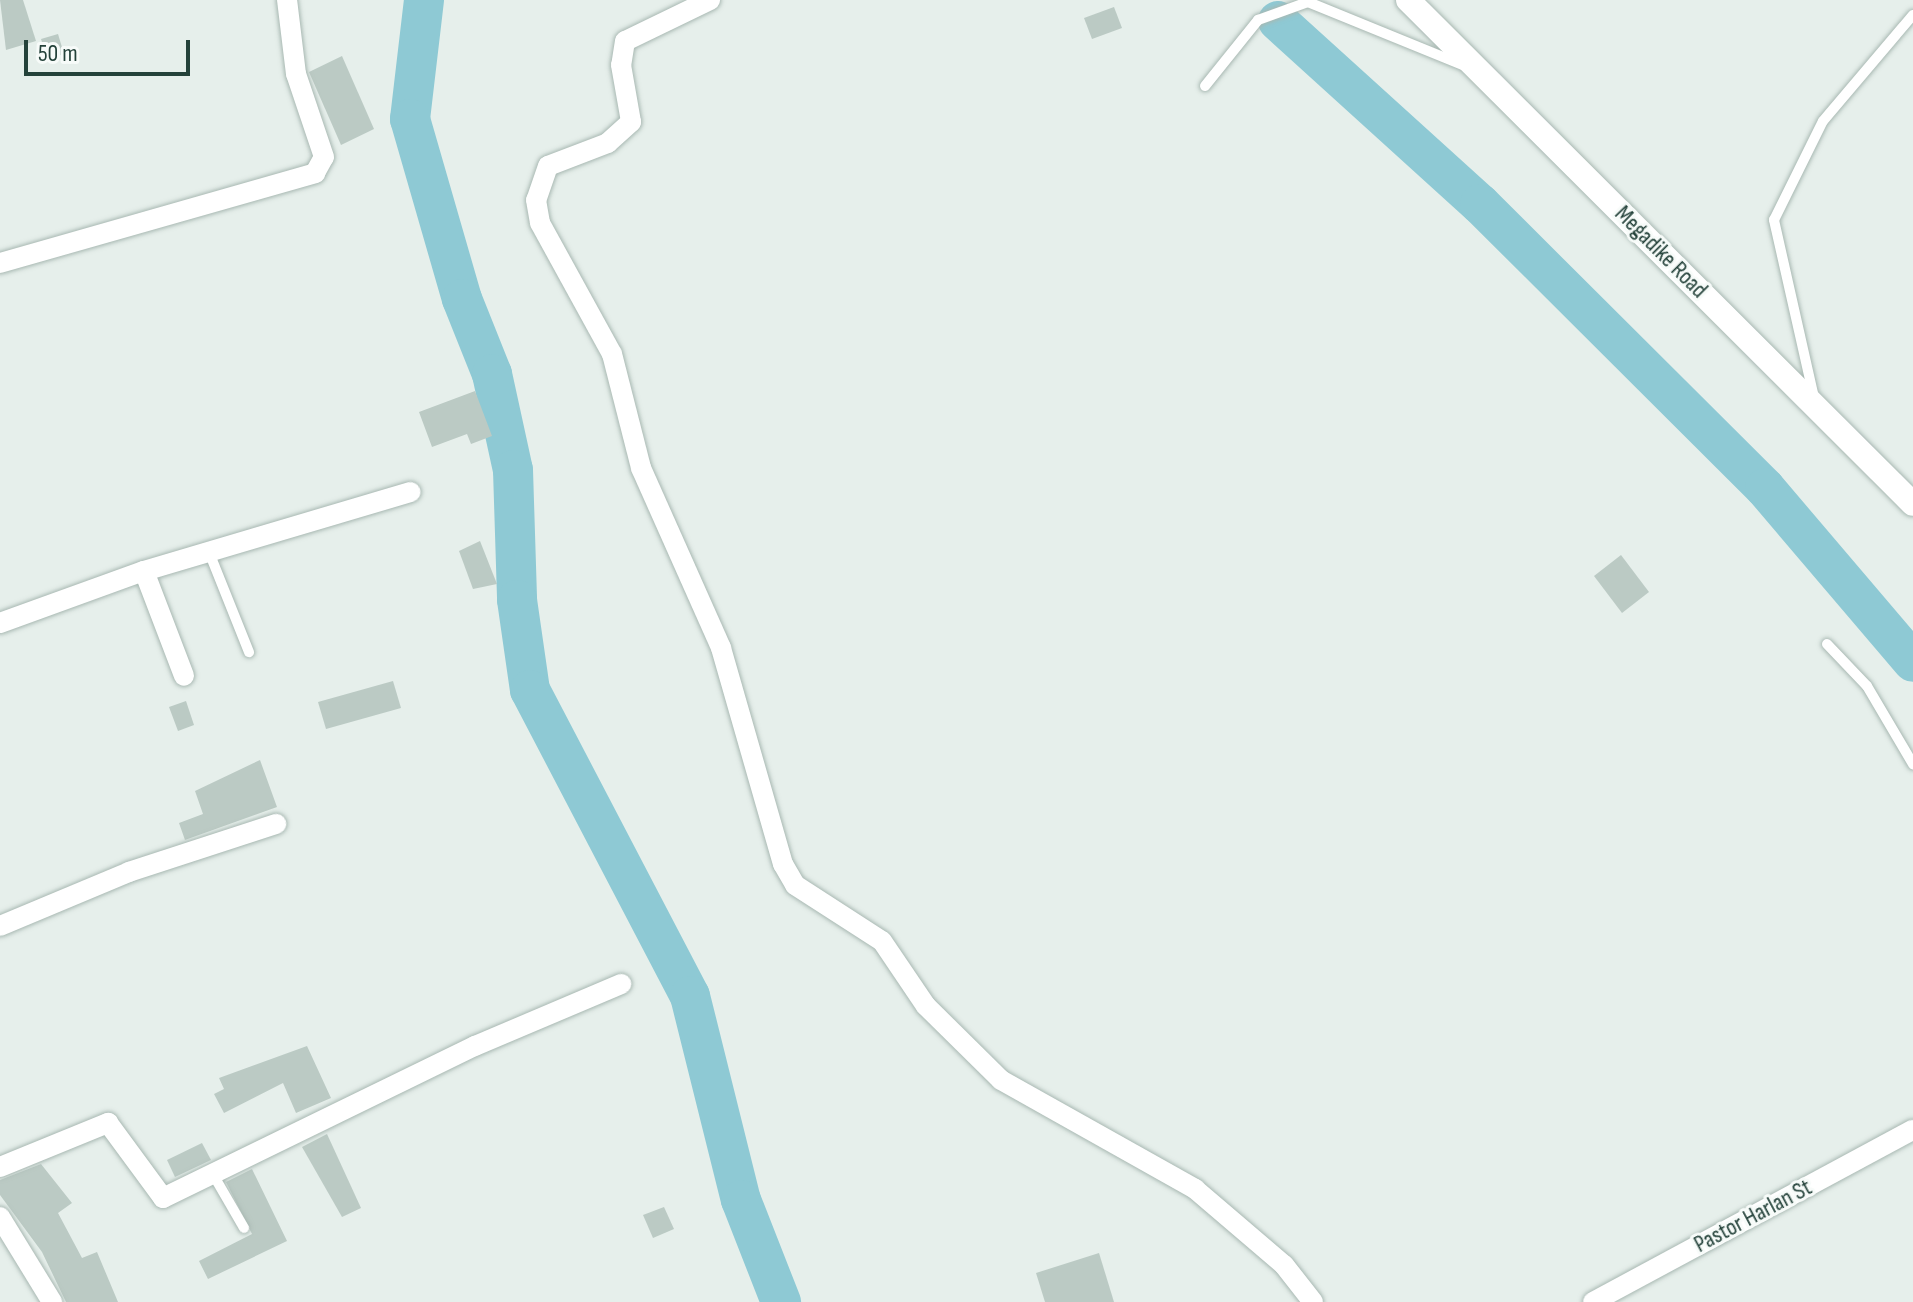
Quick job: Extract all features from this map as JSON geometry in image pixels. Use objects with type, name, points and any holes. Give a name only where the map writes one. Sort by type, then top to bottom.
[{"type":"main road","name":"Megadike Road","points":[[1408,0],[1913,504]]},
{"type":"street","points":[[0,263],[315,173],[324,157],[296,74],[287,0]]},
{"type":"street","points":[[710,0],[625,41],[621,65],[631,122],[622,136],[548,166],[536,200],[540,223],[612,354],[641,468],[721,648],[783,864],[795,885],[882,941],[926,1006],[1001,1080],[1195,1189],[1284,1265],[1313,1302]]},
{"type":"street","points":[[0,623],[144,571],[411,492]]},
{"type":"street","points":[[144,571],[184,676]]},
{"type":"street","points":[[0,926],[141,867],[276,824]]},
{"type":"street","points":[[1,1163],[100,1122],[116,1129],[156,1197],[214,1176],[475,1046],[621,984]]},
{"type":"street","name":"Pastor Harlan St","points":[[1593,1302],[1913,1130]]},
{"type":"street","points":[[0,1217],[52,1302]]},
{"type":"lane","points":[[1205,86],[1258,20],[1308,2],[1486,76]]},
{"type":"lane","points":[[1815,408],[1774,220],[1823,121],[1913,15]]},
{"type":"lane","points":[[209,552],[249,652]]},
{"type":"lane","points":[[1827,644],[1867,686],[1913,764]]},
{"type":"lane","points":[[214,1176],[244,1228]]},
{"type":"building","points":[[0,0],[23,0],[36,41],[6,50]]},
{"type":"building","points":[[1114,7],[1122,28],[1092,39],[1084,18]]},
{"type":"building","points":[[58,34],[64,54],[47,59],[41,39]]},
{"type":"building","points":[[342,56],[374,129],[341,145],[309,72]]},
{"type":"building","points":[[475,391],[492,436],[471,444],[467,434],[432,447],[419,412]]},
{"type":"building","points":[[480,541],[497,584],[473,589],[459,551]]},
{"type":"building","points":[[1621,555],[1649,592],[1622,613],[1594,576]]},
{"type":"building","points":[[393,681],[401,708],[326,729],[318,702]]},
{"type":"building","points":[[186,701],[194,725],[178,731],[169,707]]},
{"type":"building","points":[[260,760],[277,807],[185,840],[179,823],[203,814],[195,791]]},
{"type":"building","points":[[307,1046],[331,1098],[296,1113],[283,1083],[224,1113],[214,1094],[224,1089],[219,1078]]},
{"type":"building","points":[[327,1134],[361,1208],[342,1217],[302,1147]]},
{"type":"building","points":[[202,1143],[211,1160],[175,1177],[167,1160]]},
{"type":"building","points":[[41,1164],[72,1203],[58,1213],[82,1258],[97,1252],[118,1302],[66,1302],[42,1252],[0,1195],[0,1180]]},
{"type":"building","points":[[252,1169],[287,1241],[208,1279],[199,1261],[252,1234],[226,1182]]},
{"type":"building","points":[[664,1207],[674,1229],[653,1238],[643,1215]]},
{"type":"building","points":[[1099,1253],[1114,1302],[1045,1302],[1036,1273]]},
{"type":"waterway","points":[[424,0],[410,119],[462,299],[492,374],[513,470],[517,600],[530,690],[690,996],[741,1200],[781,1302]]},
{"type":"waterway","points":[[1278,21],[1480,204],[1765,488],[1913,662]]}]
